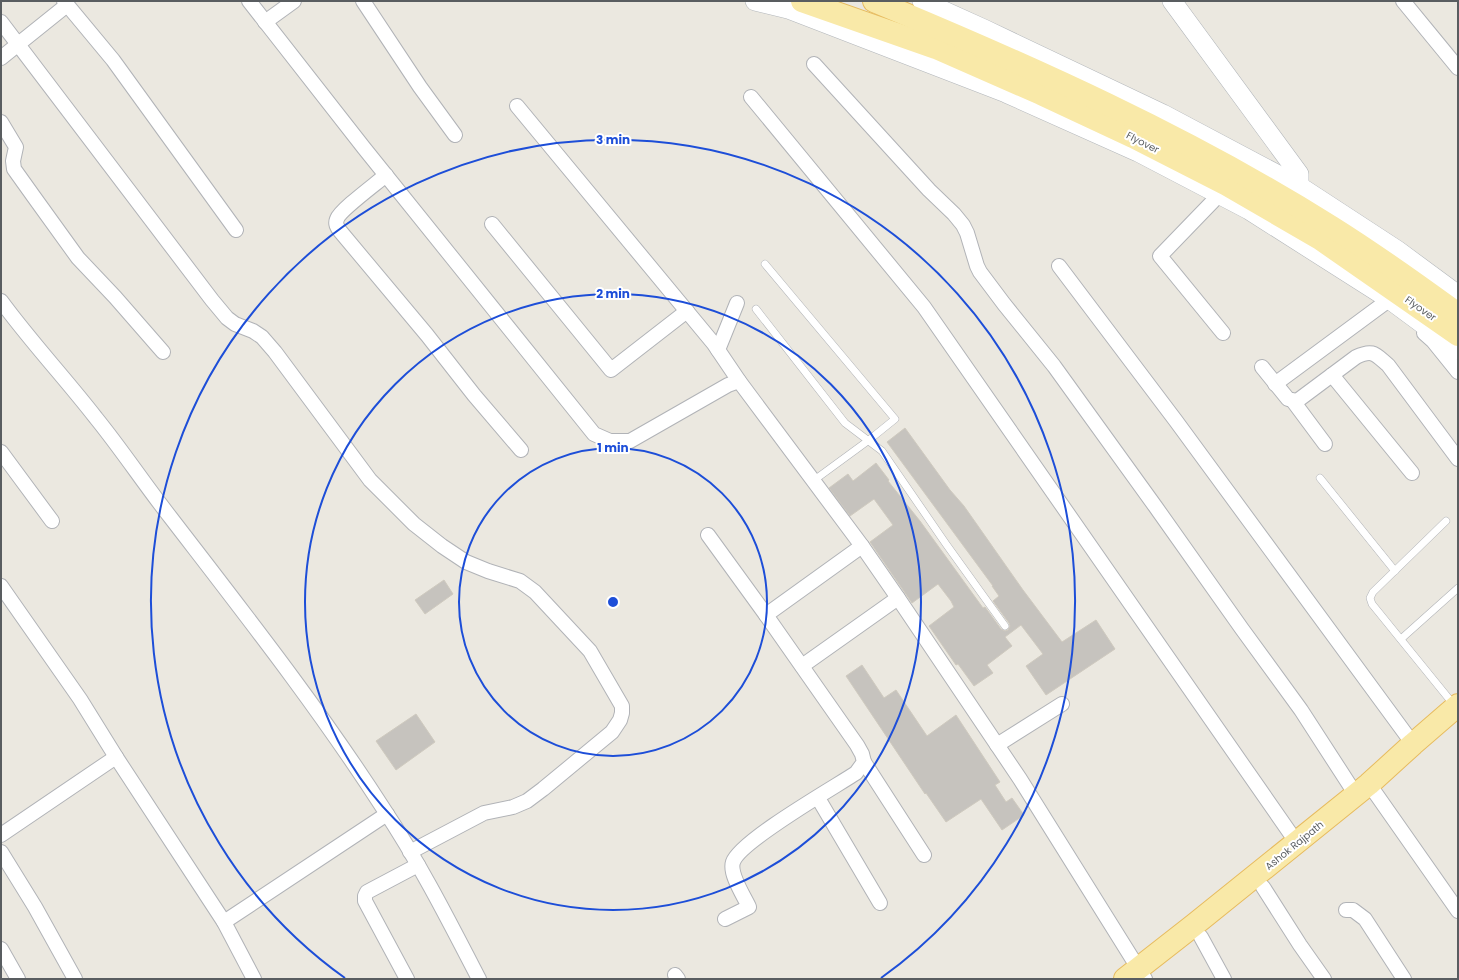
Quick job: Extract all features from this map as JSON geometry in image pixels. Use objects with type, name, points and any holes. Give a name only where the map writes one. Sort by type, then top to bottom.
[{"type":"main road","name":"Flyover","points":[[802,1],[936,48],[1041,94],[1133,137],[1227,185],[1320,239],[1458,335]]},
{"type":"main road","name":"Flyover","points":[[874,1],[1047,76],[1145,123],[1240,173],[1332,227],[1404,275],[1458,314]]},
{"type":"main road","name":"Ashok Rajpath","points":[[1138,976],[1297,843],[1367,791],[1457,712]]},
{"type":"main road","name":"Ashok Rajpath","points":[[1138,976],[1201,937],[1323,840],[1367,791],[1413,744],[1457,712]]},
{"type":"street","points":[[249,1],[386,175],[594,434],[610,441],[630,441],[728,385],[738,381]]},
{"type":"street","points":[[265,22],[294,1]]},
{"type":"street","points":[[363,1],[420,87],[455,135]]},
{"type":"street","points":[[755,1],[788,9],[1006,93],[1138,152],[1249,210],[1388,300],[1458,350]]},
{"type":"street","points":[[922,1],[1163,114],[1299,186],[1397,250],[1458,295]]},
{"type":"street","points":[[1172,1],[1299,174],[1299,186]]},
{"type":"street","points":[[1403,1],[1458,68]]},
{"type":"street","points":[[1,58],[19,45],[66,3],[114,60],[236,230]]},
{"type":"street","points":[[1,22],[212,300],[227,318],[235,324],[253,330],[262,337],[275,352],[370,480],[414,524],[442,546],[466,562],[520,581],[535,592],[590,651],[622,706],[620,720],[612,732],[527,801],[513,807],[484,813],[410,852]]},
{"type":"street","points":[[814,64],[963,225],[980,272],[1054,366],[1301,710],[1367,791],[1458,911]]},
{"type":"street","points":[[751,97],[924,307],[1297,843]]},
{"type":"street","points":[[517,106],[718,350],[738,381],[862,546],[1020,779],[1138,976]]},
{"type":"street","points":[[1,122],[16,147],[13,161],[14,169],[78,258],[115,297],[163,352]]},
{"type":"street","points":[[386,175],[343,211],[337,219],[336,225],[427,335],[474,395],[521,450]]},
{"type":"street","points":[[1219,195],[1160,256],[1223,333]]},
{"type":"street","points":[[492,224],[611,370],[687,311]]},
{"type":"street","points":[[1059,266],[1176,421],[1413,744]]},
{"type":"street","points":[[1388,300],[1433,341],[1458,372]]},
{"type":"street","points":[[1276,384],[1388,300]]},
{"type":"street","points":[[1,301],[21,329],[97,419],[157,500],[243,611],[342,746],[387,814],[418,865],[479,979]]},
{"type":"street","points":[[718,350],[737,303]]},
{"type":"street","points":[[1293,401],[1297,401],[1356,357],[1366,353],[1375,354],[1388,366],[1458,459]]},
{"type":"street","points":[[1262,367],[1288,399],[1293,401],[1325,444]]},
{"type":"street","points":[[1332,375],[1412,473]]},
{"type":"street","points":[[1,452],[52,521]]},
{"type":"street","points":[[708,535],[857,745],[864,762],[924,855]]},
{"type":"street","points":[[766,615],[862,546]]},
{"type":"street","points":[[1,586],[80,699],[116,757],[224,922],[254,979]]},
{"type":"street","points":[[802,666],[898,598]]},
{"type":"street","points":[[997,745],[1062,704]]},
{"type":"street","points":[[1,835],[116,757]]},
{"type":"street","points":[[725,919],[749,907],[732,870],[733,861],[743,848],[759,835],[856,773],[864,762]]},
{"type":"street","points":[[818,798],[880,903]]},
{"type":"street","points":[[224,922],[387,814]]},
{"type":"street","points":[[1,852],[35,907],[75,979]]},
{"type":"street","points":[[407,979],[365,901],[365,896],[367,892],[418,865]]},
{"type":"street","points":[[1264,887],[1324,979]]},
{"type":"street","points":[[1346,910],[1353,910],[1366,919],[1404,979]]},
{"type":"street","points":[[1201,937],[1224,979]]},
{"type":"street","points":[[1,949],[18,979]]},
{"type":"lane","points":[[765,264],[895,419],[813,481]]},
{"type":"lane","points":[[756,309],[845,423],[882,451],[1005,626]]},
{"type":"lane","points":[[1320,478],[1395,570]]},
{"type":"lane","points":[[1446,521],[1373,592],[1370,598],[1372,604],[1457,712]]},
{"type":"lane","points":[[1401,639],[1458,588]]},
{"type":"building","points":[[905,428],[950,490],[964,506],[1023,590],[1062,642],[1096,620],[1115,649],[1046,695],[1026,666],[1043,654],[1021,625],[1005,637],[1012,646],[987,665],[993,673],[974,686],[958,664],[956,665],[929,626],[954,607],[951,601],[938,584],[912,603],[870,542],[893,525],[874,499],[850,516],[829,488],[848,474],[853,481],[876,463],[983,608],[985,607],[1001,629],[1005,631],[1008,630],[1010,626],[1009,623],[993,601],[999,596],[993,586],[887,442]]},
{"type":"building","points":[[444,580],[453,594],[425,614],[415,600]]},
{"type":"building","points":[[862,665],[884,698],[896,690],[927,736],[956,715],[1000,782],[995,785],[1006,802],[1012,798],[1024,815],[1002,830],[981,799],[946,822],[926,793],[925,794],[846,676]]},
{"type":"building","points":[[416,714],[435,742],[396,770],[376,741]]}]
